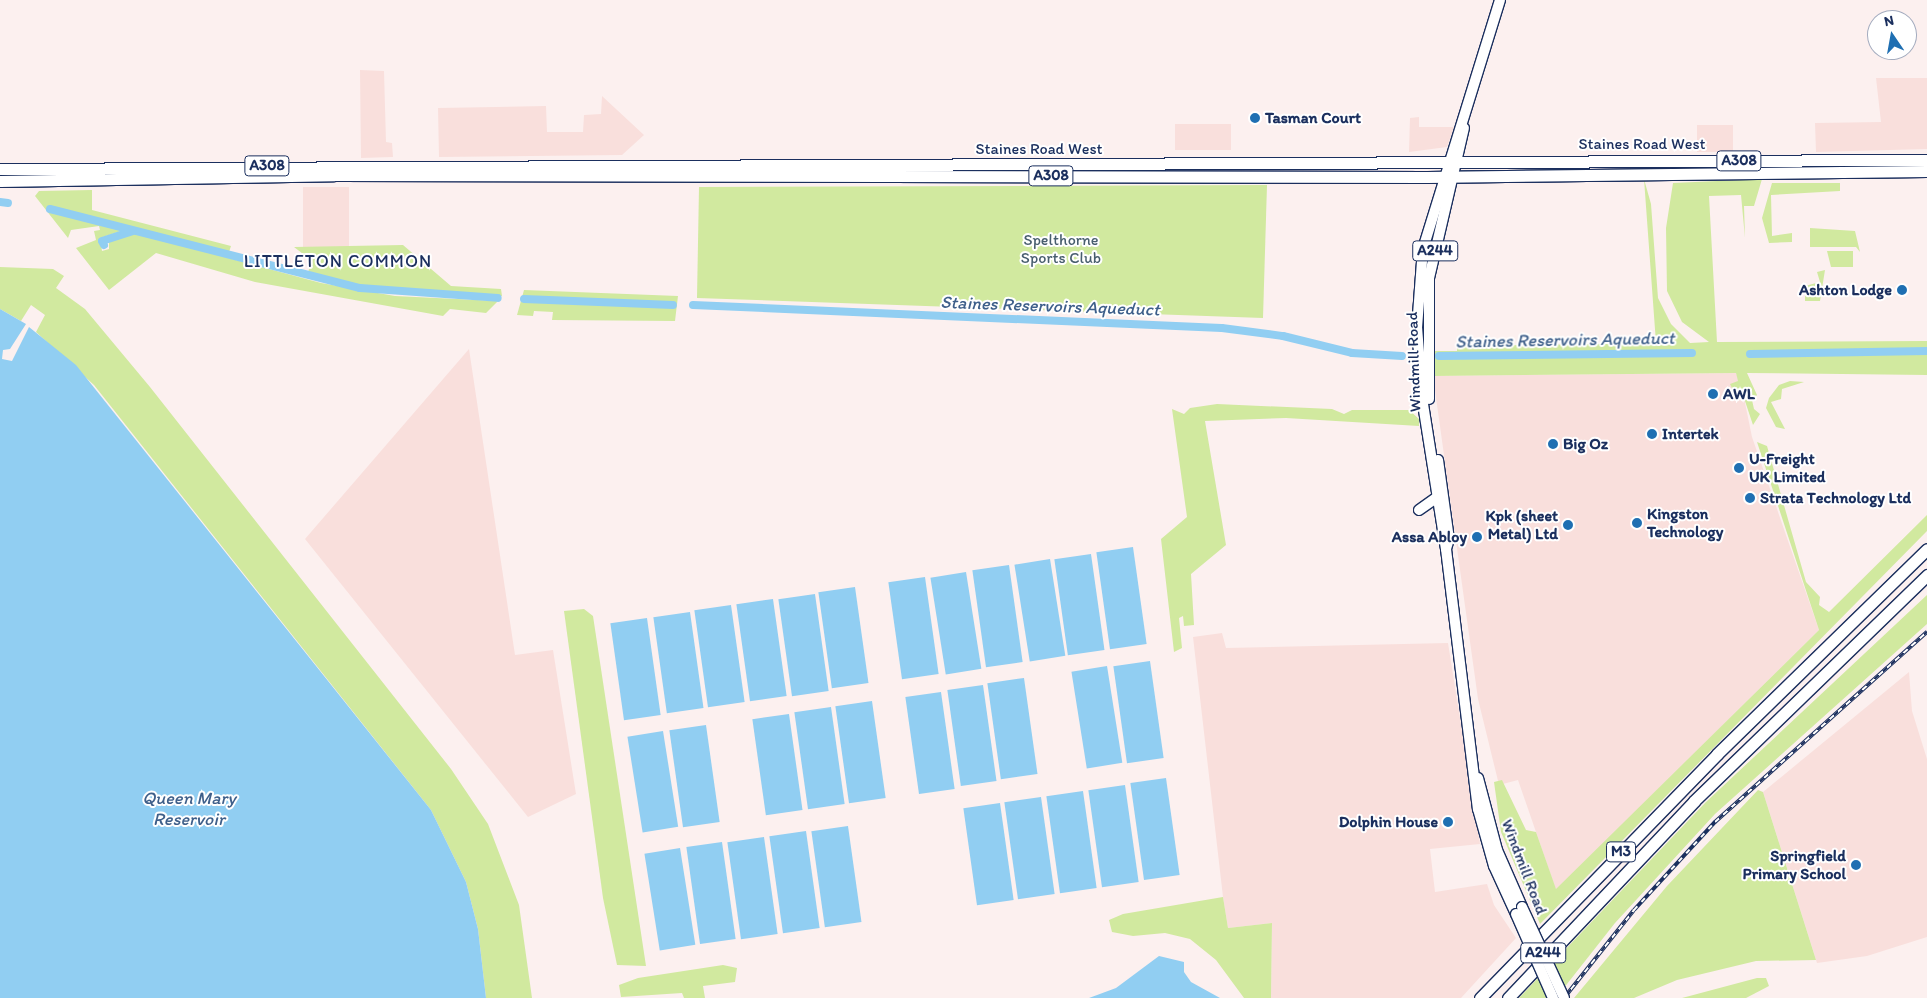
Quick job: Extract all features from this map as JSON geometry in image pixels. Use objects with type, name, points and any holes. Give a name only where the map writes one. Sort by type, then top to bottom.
[{"type":"highway","name":"Staines Road West","points":[[630,164],[1927,160]]},
{"type":"highway","name":"A308","points":[[0,170],[599,166],[630,164]]},
{"type":"highway","points":[[630,164],[647,176]]},
{"type":"highway","points":[[599,166],[617,178]]},
{"type":"highway","name":"A308","points":[[4,181],[353,175],[617,178],[647,176],[1443,177],[1927,171]]},
{"type":"highway","name":"M3","points":[[1480,998],[1717,754],[1927,550]]},
{"type":"highway","name":"M3","points":[[1508,998],[1694,801],[1927,575]]},
{"type":"highway","name":"M3","points":[[1890,610],[1927,581]]},
{"type":"main road","points":[[1443,177],[1453,161],[1468,102],[1500,0]]},
{"type":"main road","name":"Windmill Road","points":[[1446,549],[1446,508],[1429,404],[1421,319],[1432,260],[1455,176],[1453,161]]},
{"type":"main road","points":[[0,170],[4,181]]},
{"type":"main road","name":"Windmill Road","points":[[1443,177],[1423,248],[1421,319],[1436,498],[1446,549],[1476,772],[1497,850],[1554,998]]},
{"type":"main road","points":[[1419,510],[1436,498]]},
{"type":"main road","name":"Windmill Road","points":[[1519,911],[1564,998]]},
{"type":"shaded area","points":[[360,70],[384,71],[386,142],[392,143],[393,157],[361,158]]},
{"type":"shaded area","points":[[1876,78],[1927,78],[1927,149],[1816,152],[1815,123],[1881,122]]},
{"type":"shaded area","points":[[602,96],[644,135],[622,155],[439,157],[438,108],[546,106],[547,132],[583,132],[584,115],[601,114]]},
{"type":"shaded area","points":[[1419,117],[1419,127],[1454,127],[1447,147],[1409,152],[1410,118]]},
{"type":"shaded area","points":[[1175,124],[1231,124],[1231,150],[1175,150]]},
{"type":"shaded area","points":[[1697,125],[1733,125],[1733,152],[1697,152]]},
{"type":"shaded area","points":[[303,187],[349,187],[349,247],[303,247]]},
{"type":"shaded area","points":[[469,349],[515,655],[553,650],[576,794],[528,817],[305,539]]},
{"type":"shaded area","points":[[1736,373],[1739,381],[1731,385],[1744,398],[1752,437],[1819,630],[1556,890],[1518,780],[1499,785],[1478,699],[1433,376]]},
{"type":"shaded area","points":[[1222,633],[1226,648],[1448,643],[1480,844],[1430,849],[1435,892],[1487,884],[1494,905],[1516,938],[1461,998],[1271,998],[1272,923],[1228,928],[1223,897],[1193,637]]},
{"type":"shaded area","name":"Springfield Primary School","points":[[1909,672],[1912,711],[1927,759],[1927,937],[1867,956],[1817,963],[1763,792]]},
{"type":"green space","points":[[1644,179],[1651,204],[1658,298],[1671,324],[1690,343],[1709,342],[1682,322],[1667,291],[1666,228],[1673,183],[1762,179],[1754,206],[1744,206],[1745,238],[1741,195],[1709,196],[1717,342],[1927,341],[1927,375],[1747,373],[1757,395],[1752,400],[1754,409],[1760,414],[1753,425],[1744,398],[1738,400],[1730,384],[1738,381],[1736,373],[1433,376],[1433,351],[1457,351],[1457,346],[1656,343]]},
{"type":"green space","points":[[1772,183],[1840,183],[1840,191],[1771,195],[1772,236],[1792,233],[1792,242],[1769,243],[1762,218]]},
{"type":"green space","name":"Spelthorne Sports Club","points":[[1267,185],[1263,318],[697,298],[699,187]]},
{"type":"green space","points":[[92,190],[92,210],[231,246],[229,252],[51,207],[49,212],[124,230],[100,238],[102,251],[109,249],[109,242],[136,233],[321,283],[395,296],[498,301],[486,313],[450,309],[443,316],[255,282],[156,253],[109,290],[76,248],[96,240],[94,231],[100,230],[99,226],[71,230],[68,238],[35,196],[39,191]]},
{"type":"green space","points":[[1810,228],[1855,231],[1860,252],[1856,247],[1810,247]]},
{"type":"green space","points":[[403,245],[451,286],[501,289],[502,296],[362,286],[308,273],[311,260],[294,247]]},
{"type":"green space","points":[[1827,251],[1853,251],[1853,267],[1831,267]]},
{"type":"green space","points":[[0,267],[53,269],[64,276],[56,288],[85,309],[150,387],[451,769],[488,824],[519,905],[532,998],[486,998],[478,929],[466,882],[431,810],[94,385],[36,332],[45,315],[31,305],[21,321],[0,309]]},
{"type":"green space","points":[[1825,270],[1820,301],[1805,301],[1805,286],[1820,282],[1817,272]]},
{"type":"green space","points":[[524,290],[678,296],[675,321],[552,320],[553,312],[534,311],[533,316],[517,315]]},
{"type":"green space","points":[[1790,381],[1804,382],[1782,389],[1781,399],[1771,402],[1785,429],[1776,427],[1766,408],[1769,398],[1779,385]]},
{"type":"green space","points":[[1217,404],[1332,409],[1344,414],[1352,410],[1409,410],[1419,419],[1419,426],[1286,418],[1205,421],[1226,545],[1191,574],[1194,625],[1184,626],[1183,616],[1179,618],[1182,648],[1174,652],[1161,539],[1187,517],[1172,409],[1184,414],[1190,408]]},
{"type":"green space","points":[[1757,442],[1767,446],[1806,582],[1820,597],[1819,605],[1829,612],[1927,515],[1927,531],[1540,924],[1501,832],[1494,782],[1502,780],[1526,830],[1536,832],[1556,889],[1819,630]]},
{"type":"green space","points":[[1927,595],[1927,624],[1715,814],[1615,923],[1556,998],[1519,998],[1706,802]]},
{"type":"green space","points":[[584,609],[593,616],[646,966],[617,965],[603,898],[564,611]]},
{"type":"green space","points":[[1758,790],[1763,792],[1816,960],[1756,961],[1677,980],[1634,998],[1574,998],[1667,886]]},
{"type":"green space","points":[[1223,897],[1228,928],[1272,923],[1271,998],[1244,998],[1216,960],[1190,939],[1165,933],[1133,936],[1112,932],[1109,920],[1123,914]]},
{"type":"green space","points":[[723,965],[737,968],[735,982],[703,986],[705,998],[684,998],[682,993],[621,997],[619,985],[638,978]]},
{"type":"green space","points":[[1757,978],[1766,978],[1769,986],[1746,998],[1682,998]]},
{"type":"water","name":"Queen Mary Reservoir","points":[[0,309],[26,324],[10,349],[3,350],[2,359],[12,361],[29,327],[76,365],[431,810],[466,882],[478,929],[486,998],[0,998]]},
{"type":"water","points":[[1133,547],[1147,644],[1110,649],[1096,552]]},
{"type":"water","points":[[1091,554],[1104,650],[1068,655],[1054,559]]},
{"type":"water","points":[[1050,559],[1065,656],[1030,661],[1014,565]]},
{"type":"water","points":[[1009,565],[1023,662],[986,667],[972,570]]},
{"type":"water","points":[[966,572],[981,669],[946,674],[930,578]]},
{"type":"water","points":[[925,577],[939,674],[902,679],[888,582]]},
{"type":"water","points":[[855,587],[868,683],[832,688],[818,592]]},
{"type":"water","points":[[815,594],[829,691],[792,696],[778,599]]},
{"type":"water","points":[[773,599],[787,696],[750,701],[736,604]]},
{"type":"water","points":[[731,605],[745,702],[708,707],[694,610]]},
{"type":"water","points":[[690,612],[703,708],[667,713],[653,617]]},
{"type":"water","points":[[647,618],[661,715],[624,720],[610,623]]},
{"type":"water","points":[[1150,661],[1164,758],[1127,763],[1113,666]]},
{"type":"water","points":[[1107,666],[1122,763],[1087,768],[1071,672]]},
{"type":"water","points":[[1024,678],[1037,774],[1001,779],[987,683]]},
{"type":"water","points":[[983,685],[996,781],[961,786],[947,690]]},
{"type":"water","points":[[941,692],[955,789],[919,794],[905,697]]},
{"type":"water","points":[[872,701],[886,798],[849,803],[835,706]]},
{"type":"water","points":[[831,707],[845,804],[808,809],[794,712]]},
{"type":"water","points":[[789,714],[802,810],[766,815],[752,719]]},
{"type":"water","points":[[706,725],[720,822],[683,827],[669,730]]},
{"type":"water","points":[[663,731],[678,827],[643,832],[627,737]]},
{"type":"water","points":[[1166,778],[1180,875],[1144,880],[1130,783]]},
{"type":"water","points":[[1125,785],[1139,882],[1102,887],[1088,790]]},
{"type":"water","points":[[1083,791],[1097,888],[1060,893],[1046,796]]},
{"type":"water","points":[[1041,797],[1055,894],[1018,899],[1004,802]]},
{"type":"water","points":[[1000,803],[1014,900],[977,905],[963,808]]},
{"type":"water","points":[[848,826],[861,922],[825,927],[811,831]]},
{"type":"water","points":[[806,831],[820,928],[783,933],[769,836]]},
{"type":"water","points":[[764,837],[778,934],[741,939],[727,842]]},
{"type":"water","points":[[722,842],[736,939],[700,944],[686,847]]},
{"type":"water","points":[[680,848],[695,945],[660,950],[644,854]]},
{"type":"water","points":[[1159,956],[1184,962],[1184,972],[1191,982],[1220,998],[1089,998],[1116,988]]},
{"type":"waterway","name":"Staines Reservoirs Aqueduct","points":[[0,202],[8,203]]},
{"type":"waterway","name":"Staines Reservoirs Aqueduct","points":[[50,209],[360,288],[498,298]]},
{"type":"waterway","points":[[104,245],[102,241],[132,231]]},
{"type":"waterway","name":"Staines Reservoirs Aqueduct","points":[[524,299],[673,305]]},
{"type":"waterway","name":"Staines Reservoirs Aqueduct","points":[[693,305],[1222,328],[1283,336],[1352,353],[1402,356]]},
{"type":"waterway","name":"Staines Reservoirs Aqueduct","points":[[1750,354],[1927,351]]},
{"type":"waterway","name":"Staines Reservoirs Aqueduct","points":[[1439,356],[1692,353]]},
{"type":"railway","points":[[1564,998],[1634,910],[1715,822],[1927,632]]},
{"type":"place","name":"Tasman Court","points":[[1255,118]]},
{"type":"place","name":"Ashton Lodge","points":[[1902,290]]},
{"type":"place","name":"AWL","points":[[1713,394]]},
{"type":"place","name":"Intertek","points":[[1652,434]]},
{"type":"place","name":"Big Oz","points":[[1553,444]]},
{"type":"place","name":"U-Freight UK Limited","points":[[1739,468]]},
{"type":"place","name":"Strata Technology Ltd","points":[[1750,498]]},
{"type":"place","name":"Kingston Technology","points":[[1637,523]]},
{"type":"place","name":"Kpk (sheet Metal) Ltd","points":[[1568,525]]},
{"type":"place","name":"Assa Abloy","points":[[1477,537]]},
{"type":"place","name":"Dolphin House","points":[[1448,822]]},
{"type":"place","name":"Springfield Primary School","points":[[1856,865]]},
{"type":"district","name":"LITTLETON COMMON","points":[[338,261]]}]
